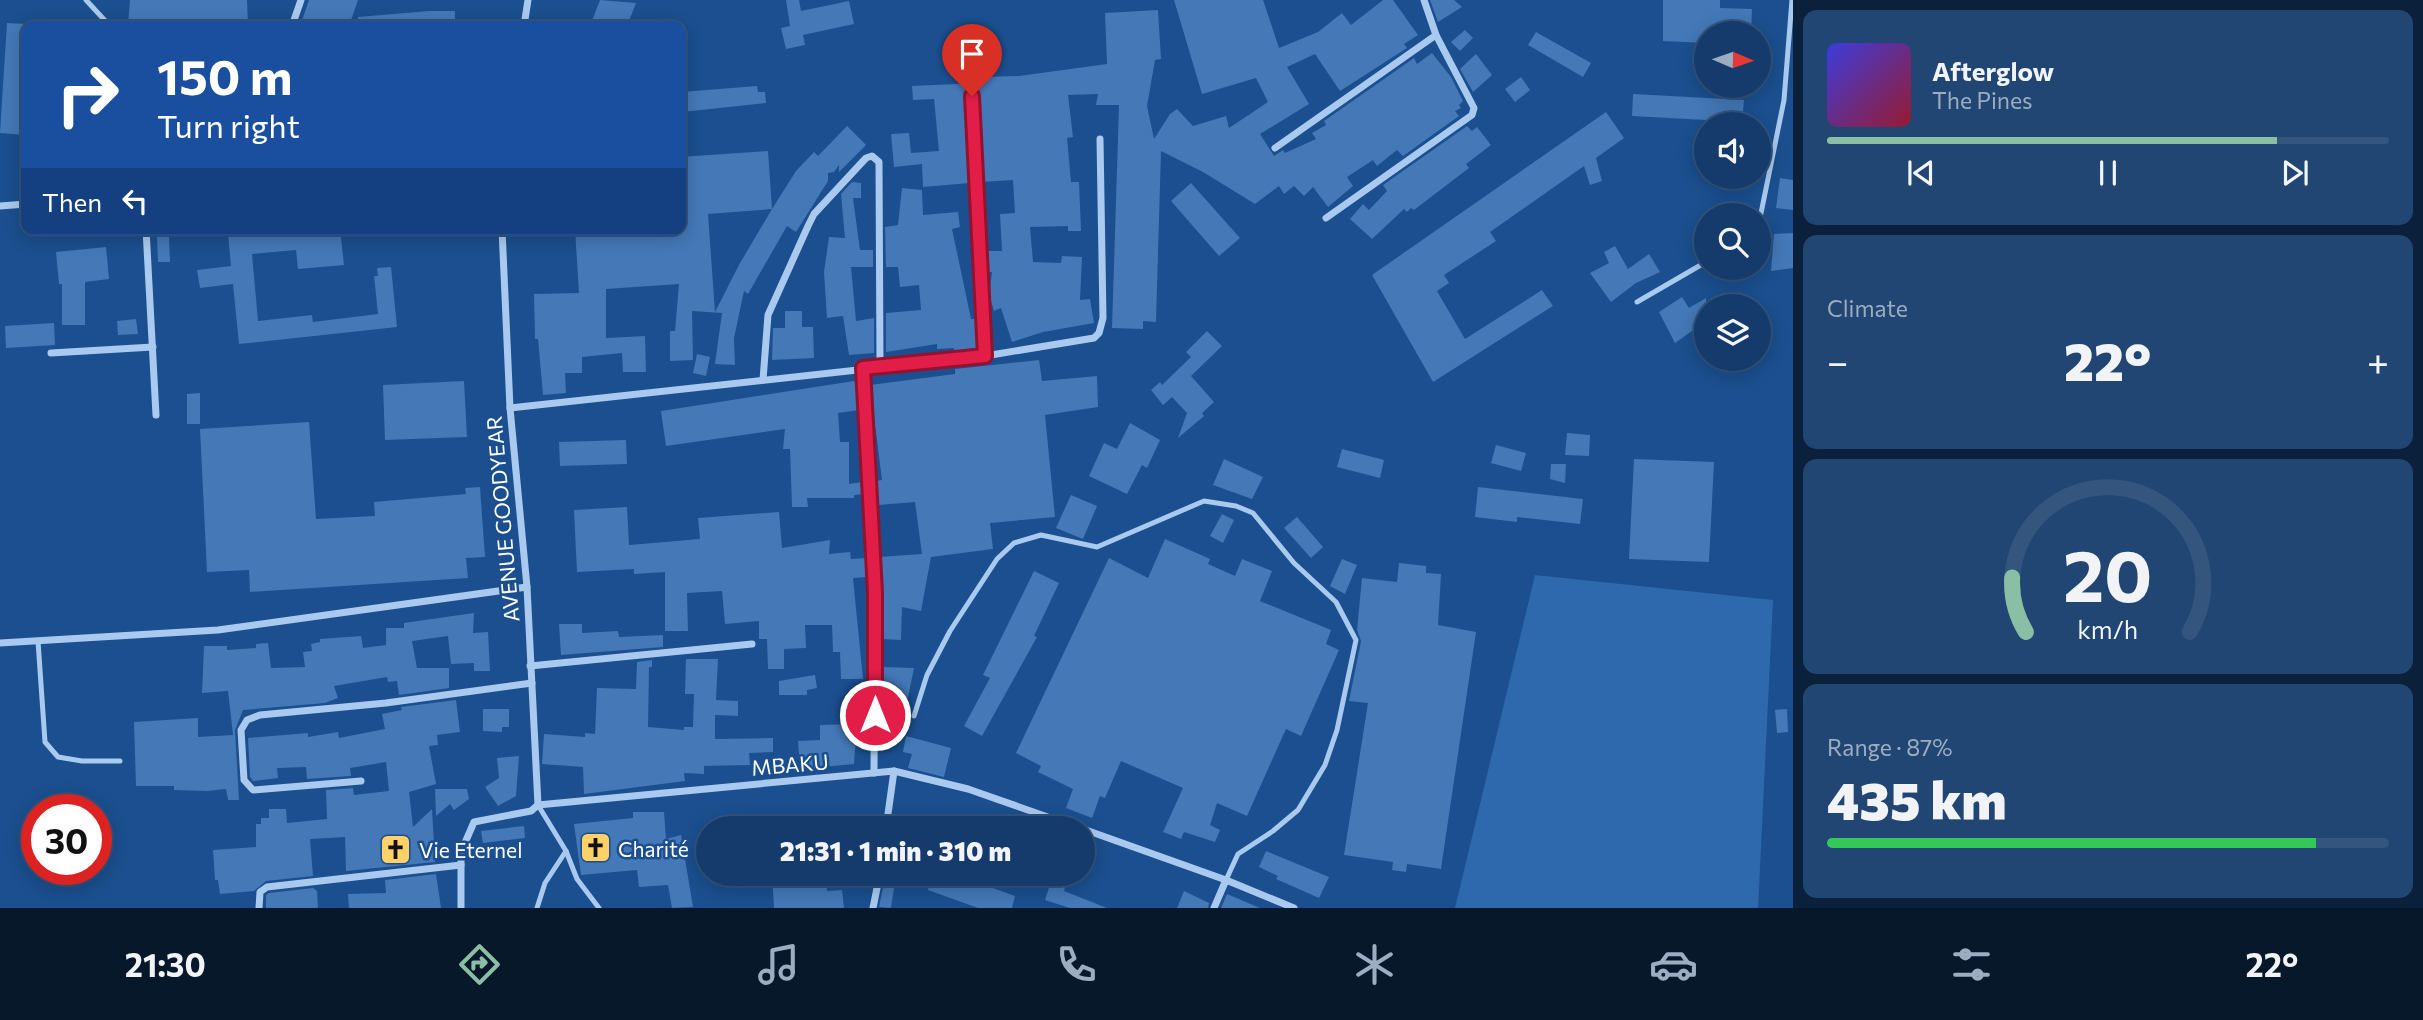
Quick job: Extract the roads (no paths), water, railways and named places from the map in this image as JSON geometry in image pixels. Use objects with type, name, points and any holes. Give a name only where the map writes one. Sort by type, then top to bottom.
[{"type":"street","points":[[294,21],[301,0]]},
{"type":"street","points":[[525,21],[528,0]]},
{"type":"street","points":[[1325,218],[1389,176],[1472,115],[1474,107],[1436,35],[1424,0]]},
{"type":"street","points":[[1275,148],[1436,35]]},
{"type":"street","points":[[972,96],[985,356]]},
{"type":"street","points":[[510,408],[985,356],[1094,338],[1099,333],[1103,318],[1100,139]]},
{"type":"street","points":[[763,380],[768,315],[808,226],[814,214],[866,158],[872,156],[879,162],[880,366]]},
{"type":"street","points":[[0,206],[21,204]]},
{"type":"street","points":[[146,235],[156,415]]},
{"type":"street","name":"AVENUE GOODYEAR","points":[[502,235],[510,408],[527,587],[538,805]]},
{"type":"street","points":[[51,354],[153,347]]},
{"type":"street","points":[[863,368],[875,592],[874,773]]},
{"type":"street","points":[[0,643],[218,630],[527,587]]},
{"type":"street","points":[[530,666],[752,645]]},
{"type":"street","points":[[361,781],[253,790],[244,780],[241,730],[243,724],[260,715],[386,703],[532,683]]},
{"type":"street","points":[[888,816],[894,771]]},
{"type":"street","name":"MBAKU","points":[[461,865],[461,852],[474,822],[531,811],[538,805],[894,771],[968,789],[1046,816]]},
{"type":"street","name":"MBAKU","points":[[1095,833],[1226,880],[1294,908]]},
{"type":"street","points":[[259,908],[260,892],[267,887],[461,865],[461,908]]},
{"type":"street","points":[[1214,908],[1226,880]]},
{"type":"street","points":[[873,908],[877,886]]},
{"type":"lane","points":[[86,0],[105,21]]},
{"type":"lane","points":[[1763,203],[1784,100],[1792,0]]},
{"type":"lane","points":[[1637,302],[1694,269]]},
{"type":"lane","points":[[914,716],[927,675],[950,631],[998,559],[1014,542],[1041,535],[1097,547],[1204,501],[1236,506],[1253,513],[1294,563],[1336,602],[1356,640],[1337,730],[1325,765],[1298,810],[1238,855],[1226,880]]},
{"type":"lane","points":[[38,641],[45,742],[58,757],[82,761],[120,761]]},
{"type":"lane","points":[[538,805],[566,851],[577,879],[599,908]]},
{"type":"lane","points":[[537,908],[545,883],[566,851]]},
{"type":"place","name":"Charité","points":[[595,848]]},
{"type":"place","name":"Vie Eternel","points":[[396,849]]}]
